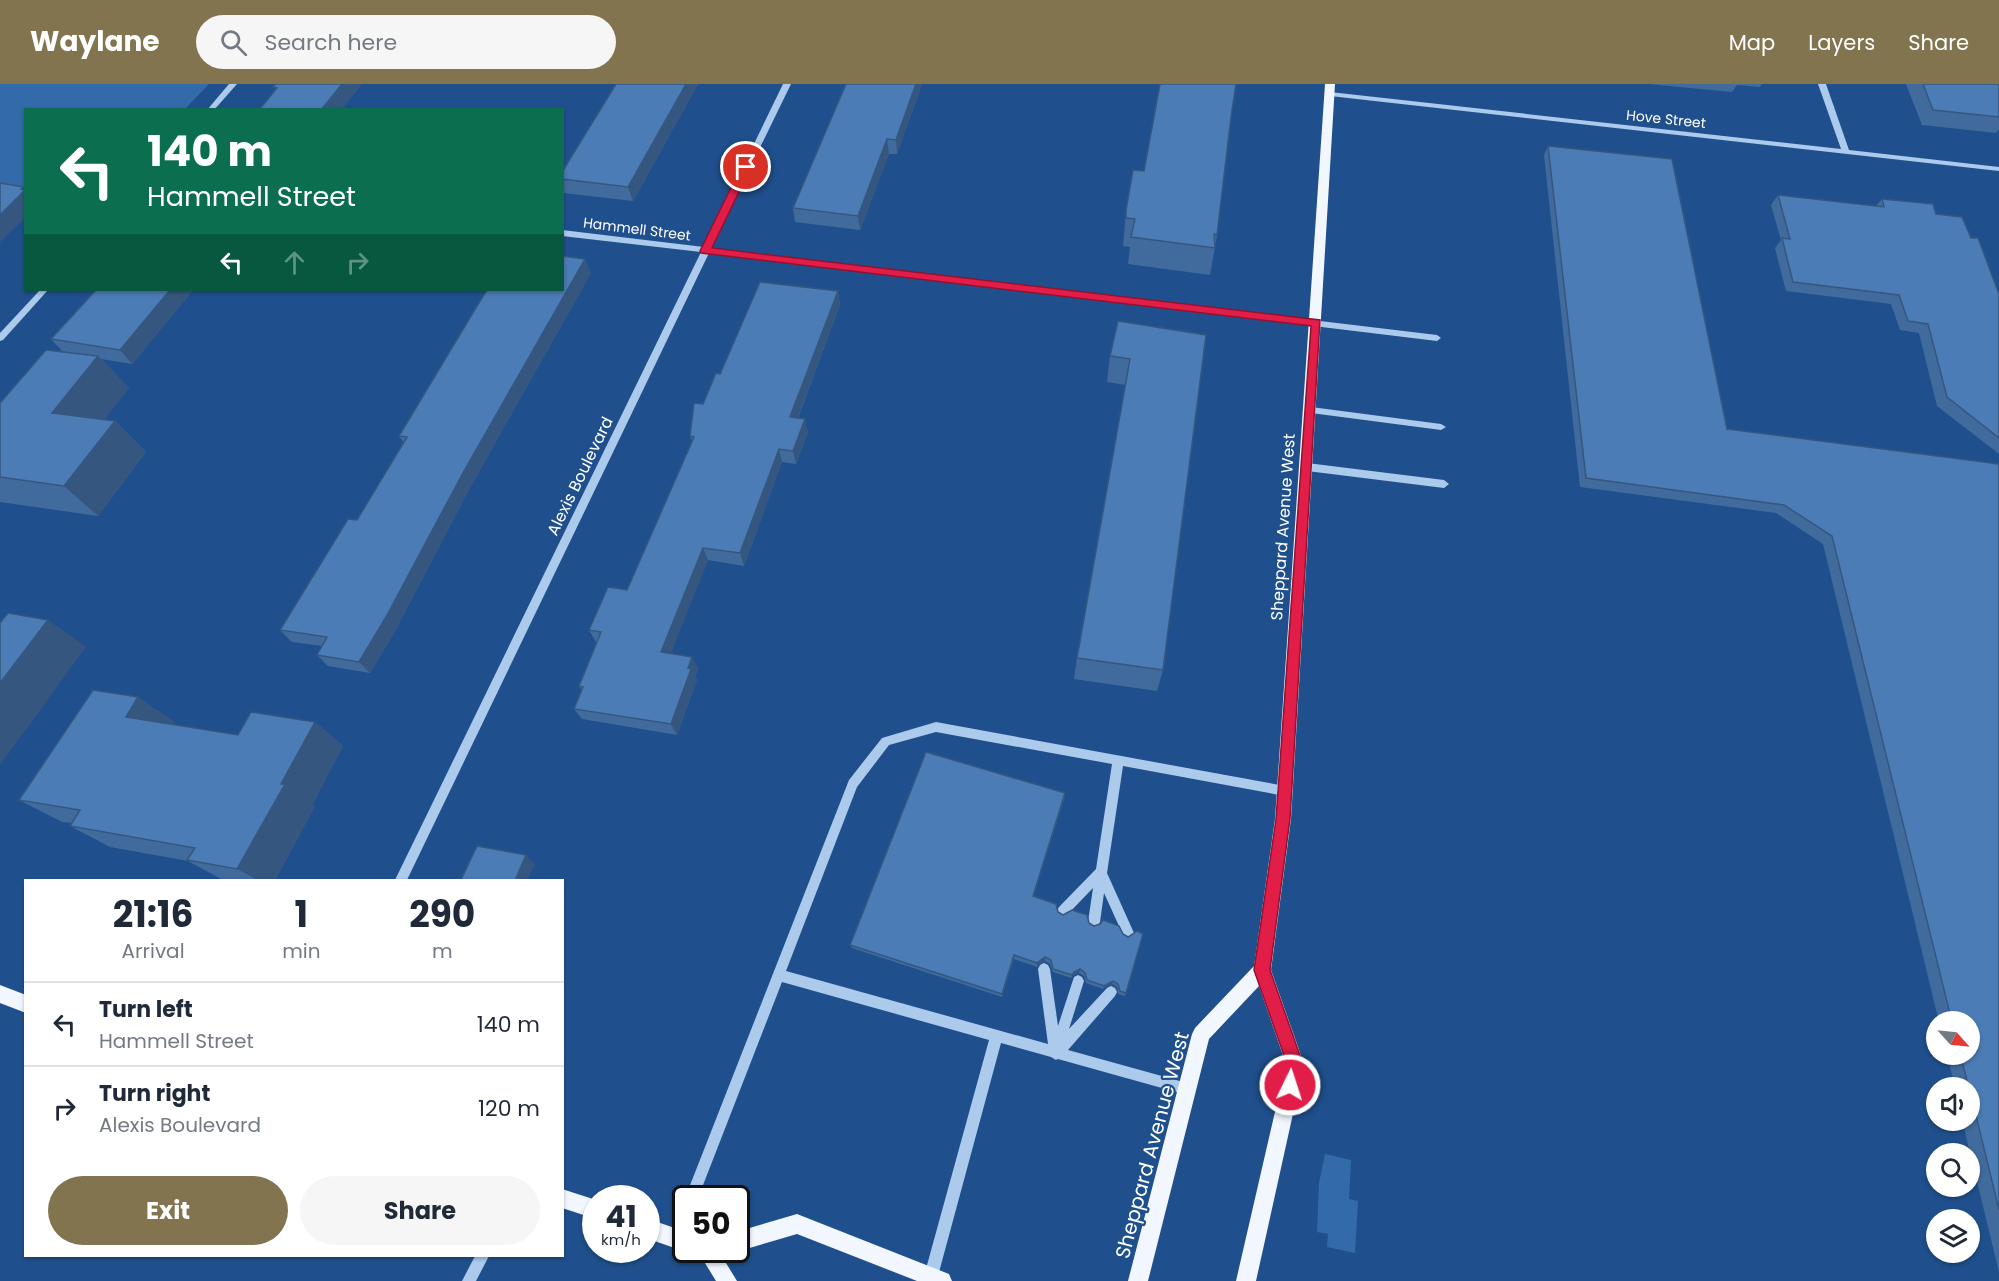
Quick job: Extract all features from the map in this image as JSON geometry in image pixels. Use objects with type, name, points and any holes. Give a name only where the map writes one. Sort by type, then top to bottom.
[{"type":"main road","name":"Sheppard Avenue West","points":[[1246,1281],[1295,1064],[1262,970],[1283,819],[1330,89]]},
{"type":"main road","name":"Sheppard Avenue West","points":[[1138,1281],[1201,1034],[1262,970]]},
{"type":"main road","points":[[0,994],[24,1003]]},
{"type":"main road","points":[[564,1199],[582,1205]]},
{"type":"main road","points":[[750,1238],[797,1224],[936,1279]]},
{"type":"main road","points":[[715,1263],[727,1281]]},
{"type":"street","points":[[212,108],[233,84]]},
{"type":"street","name":"Alexis Boulevard","points":[[401,879],[787,84]]},
{"type":"street","points":[[1822,84],[1846,152]]},
{"type":"street","name":"Hove Street","points":[[1330,89],[1427,107],[1999,169]]},
{"type":"street","name":"Hammell Street","points":[[564,233],[1437,338]]},
{"type":"street","points":[[0,338],[43,291]]},
{"type":"street","points":[[1311,410],[1441,427]]},
{"type":"street","points":[[1307,467],[1444,484]]},
{"type":"street","points":[[697,1185],[853,784],[886,741],[936,727],[1285,790]]},
{"type":"street","points":[[1094,922],[1118,760]]},
{"type":"street","points":[[1063,911],[1101,872]]},
{"type":"street","points":[[1101,872],[1128,933]]},
{"type":"street","points":[[1044,969],[1056,1054]]},
{"type":"street","points":[[779,975],[1187,1089]]},
{"type":"street","points":[[1056,1054],[1078,981]]},
{"type":"street","points":[[1056,1054],[1111,992]]},
{"type":"street","points":[[936,1279],[996,1037]]},
{"type":"street","points":[[469,1281],[481,1257]]},
{"type":"shaded area","points":[[0,84],[209,84],[186,108],[24,108],[24,190],[0,187]]},
{"type":"shaded area","points":[[1325,1154],[1351,1160],[1349,1199],[1358,1201],[1355,1253],[1327,1247],[1328,1234],[1317,1232],[1319,1183]]},
{"type":"building","points":[[276,84],[342,84],[323,108],[261,108],[277,88],[273,87]]},
{"type":"building","points":[[616,84],[686,84],[628,187],[564,179],[564,169]]},
{"type":"building","points":[[846,84],[916,84],[896,140],[887,139],[858,216],[793,208]]},
{"type":"building","points":[[1160,84],[1236,84],[1217,235],[1214,234],[1215,248],[1131,237],[1135,219],[1126,218],[1126,210],[1133,170],[1144,171]]},
{"type":"building","points":[[1923,84],[1999,84],[1999,117],[1933,110]]},
{"type":"building","points":[[1548,146],[1672,159],[1727,429],[1999,464],[1999,1210],[1980,1131],[1980,1077],[1966,1077],[1963,1065],[1980,1065],[1980,1011],[1949,1011],[1832,536],[1784,505],[1586,478]]},
{"type":"building","points":[[0,183],[24,187],[21,189],[24,191],[0,215]]},
{"type":"building","points":[[1778,195],[1884,207],[1882,199],[1933,204],[1936,214],[1962,217],[1971,238],[1978,238],[1999,294],[1999,438],[1947,397],[1928,324],[1908,321],[1899,295],[1793,282],[1782,238],[1790,239]]},
{"type":"building","points":[[564,256],[585,259],[464,471],[386,617],[359,662],[317,655],[327,637],[280,630],[348,519],[357,520],[407,437],[399,436],[486,291],[564,291]]},
{"type":"building","points":[[760,282],[838,291],[790,417],[805,419],[793,451],[779,449],[740,553],[703,548],[661,652],[692,657],[688,668],[691,669],[671,724],[574,709],[583,687],[579,686],[601,632],[589,630],[608,587],[627,590],[694,437],[690,436],[694,403],[703,404],[716,373],[720,374]]},
{"type":"building","points":[[95,291],[169,291],[120,350],[51,339]]},
{"type":"building","points":[[1118,321],[1206,335],[1163,670],[1077,658],[1130,359],[1110,356]]},
{"type":"building","points":[[46,350],[98,356],[52,413],[115,421],[64,486],[0,477],[0,403]]},
{"type":"building","points":[[8,613],[48,620],[0,683],[0,623]]},
{"type":"building","points":[[93,690],[138,697],[126,717],[238,735],[251,712],[315,722],[281,784],[285,784],[237,869],[187,860],[195,848],[70,826],[80,810],[19,800]]},
{"type":"building","points":[[926,752],[1065,793],[1033,896],[1056,904],[1058,912],[1063,915],[1072,910],[1087,915],[1089,923],[1094,926],[1103,920],[1119,926],[1123,934],[1128,937],[1137,931],[1143,934],[1126,993],[1120,991],[1118,984],[1113,981],[1104,986],[1087,980],[1085,973],[1080,969],[1072,975],[1053,969],[1051,960],[1045,957],[1037,963],[1014,955],[1002,994],[850,945]]},
{"type":"building","points":[[477,846],[526,855],[516,878],[524,879],[461,879]]},
{"type":"route","points":[[746,167],[705,251],[1316,323],[1283,819],[1262,970],[1295,1064],[1290,1085]]}]
